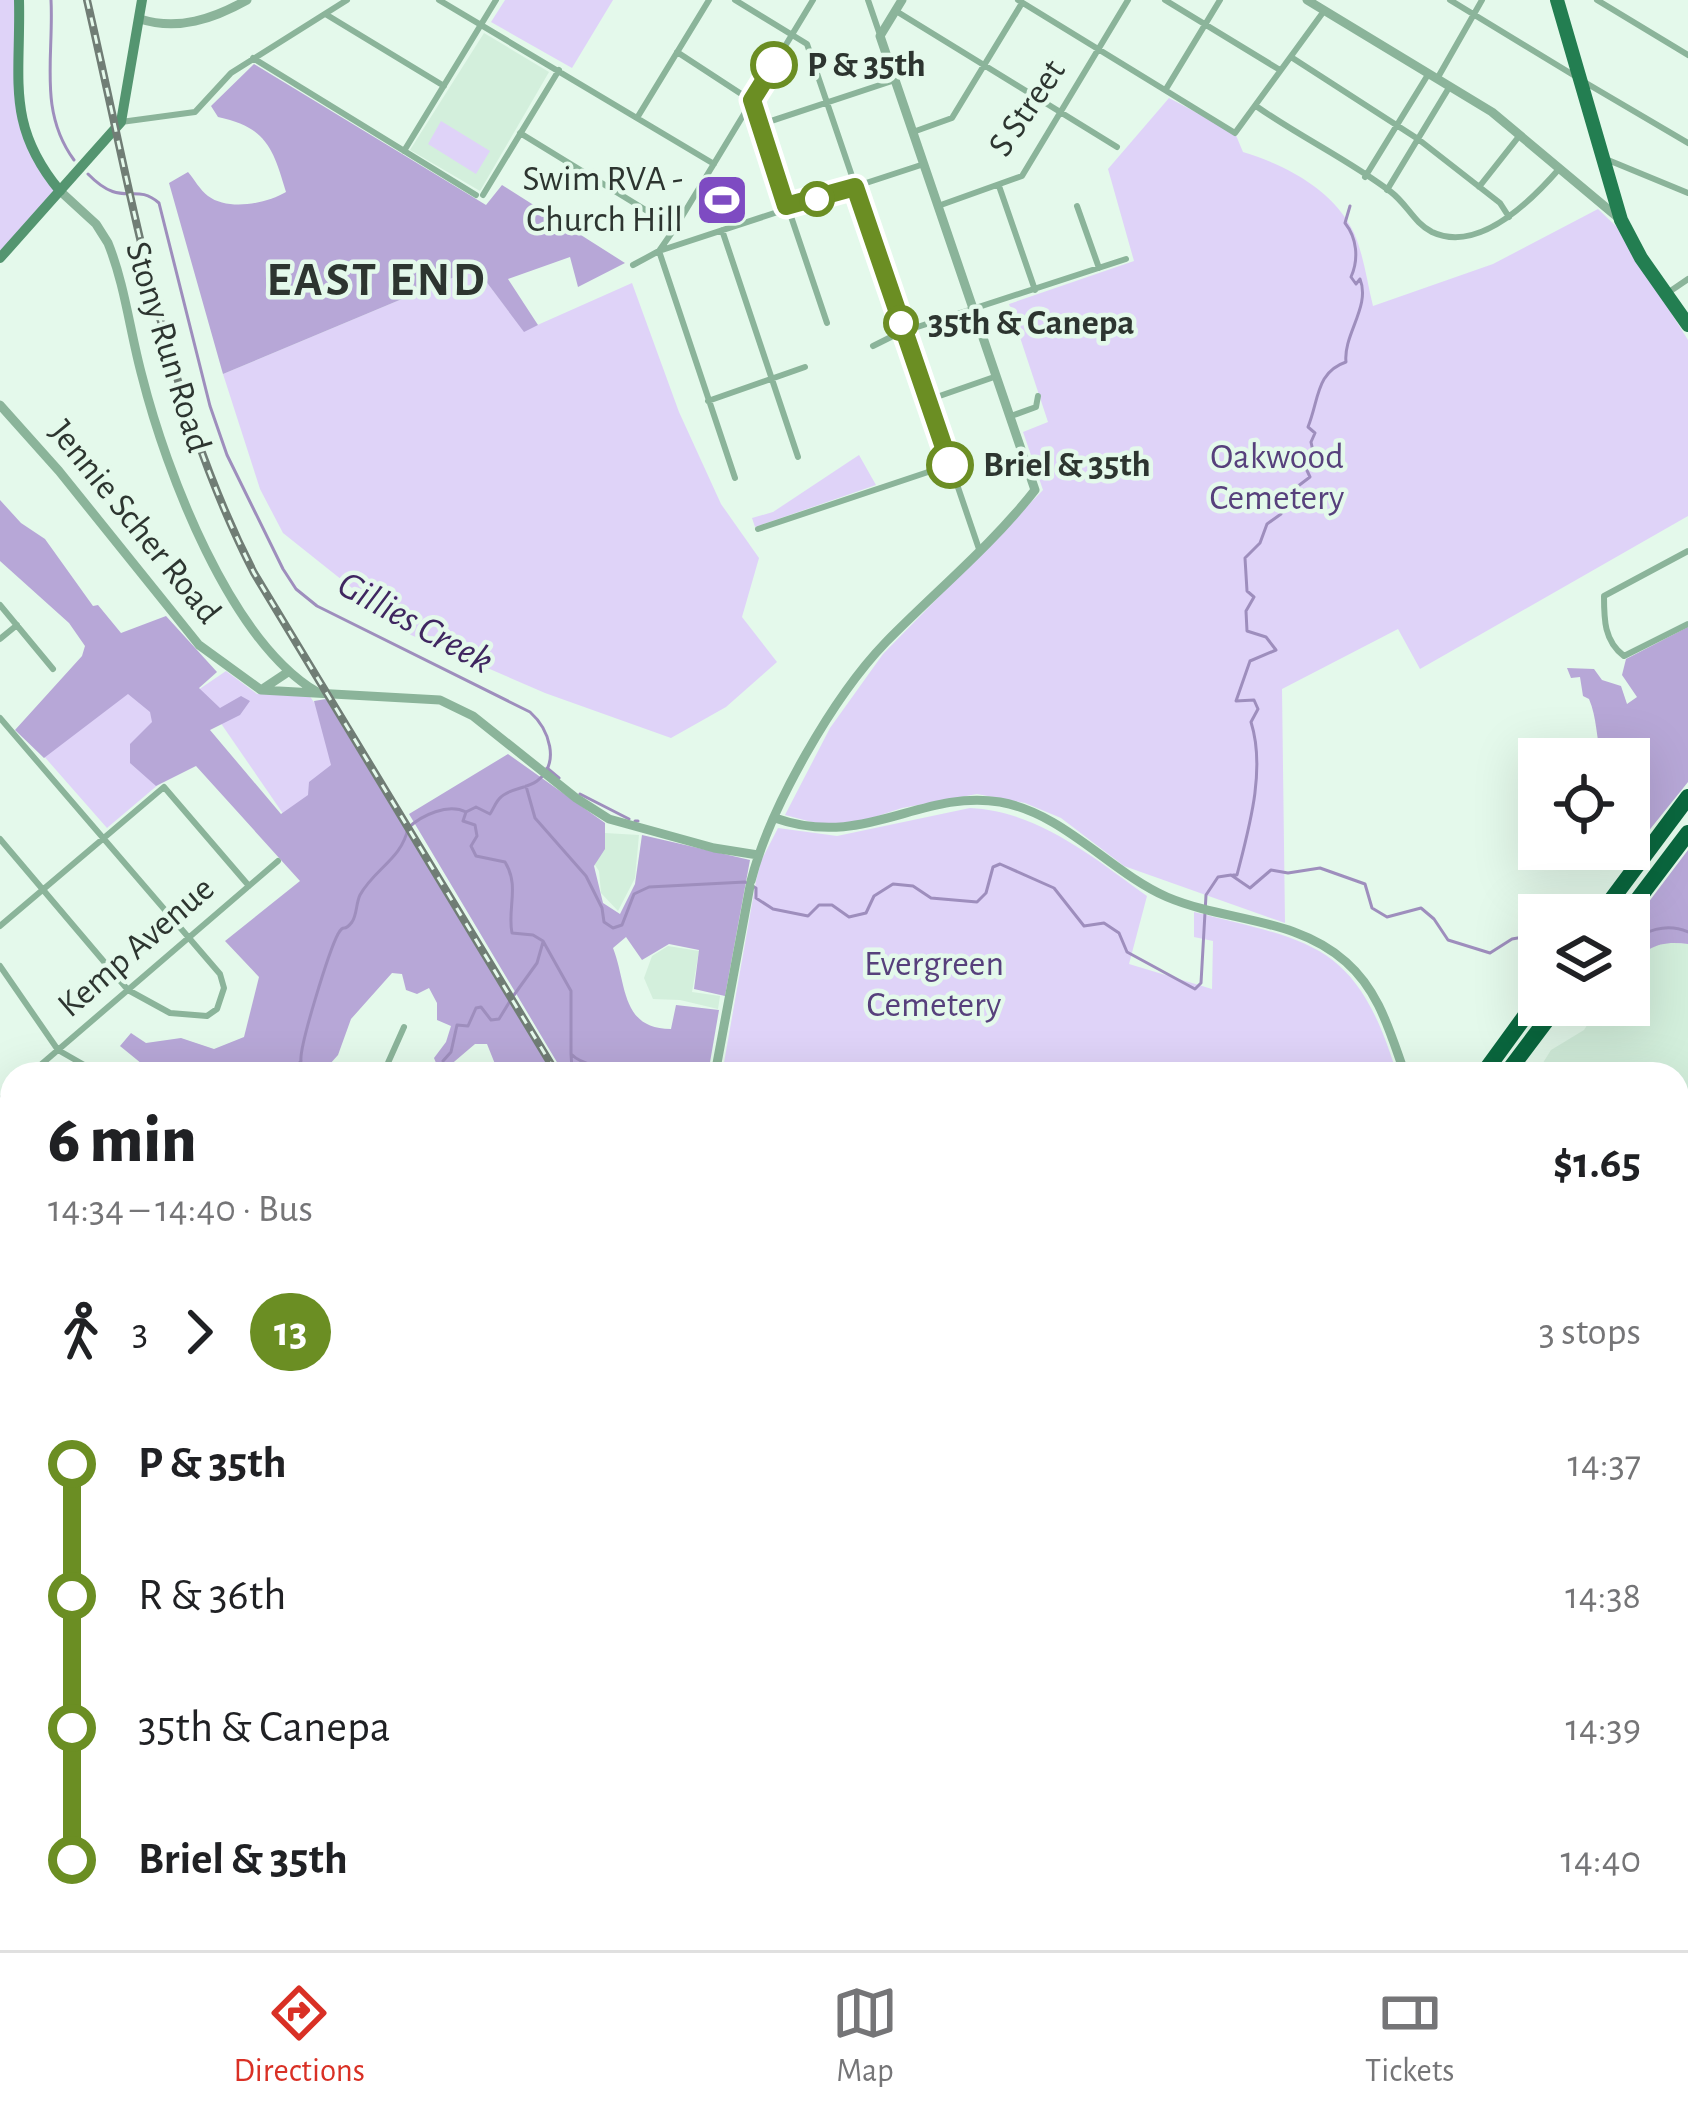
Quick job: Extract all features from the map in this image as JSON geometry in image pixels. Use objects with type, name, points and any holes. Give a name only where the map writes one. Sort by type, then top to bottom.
[{"type":"highway","points":[[1616,894],[1688,797]]},
{"type":"highway","points":[[1642,894],[1687,835]]},
{"type":"highway","points":[[1492,1062],[1518,1026]]},
{"type":"highway","points":[[1515,1062],[1542,1026]]},
{"type":"main road","name":"Stony Run Road","points":[[19,0],[16,82],[21,125],[34,156],[60,191]]},
{"type":"main road","points":[[0,258],[121,122],[142,0]]},
{"type":"main road","points":[[1557,0],[1621,220],[1688,325]]},
{"type":"street","points":[[140,19],[162,26],[183,25],[247,0]]},
{"type":"street","points":[[121,122],[195,112],[219,84],[253,58],[347,0]]},
{"type":"street","points":[[439,0],[714,164]]},
{"type":"street","points":[[404,151],[496,0]]},
{"type":"street","points":[[637,118],[709,0]]},
{"type":"street","points":[[735,0],[807,44],[979,549]]},
{"type":"street","points":[[658,250],[813,0]]},
{"type":"street","points":[[717,1062],[758,854],[822,726],[884,645],[1035,490],[868,0]]},
{"type":"street","points":[[880,36],[902,0]]},
{"type":"street","name":"S Street","points":[[938,206],[1022,176],[1128,0]]},
{"type":"street","points":[[1165,0],[1281,70]]},
{"type":"street","points":[[1165,90],[1220,0]]},
{"type":"street","points":[[1307,0],[1492,112],[1621,220]]},
{"type":"street","points":[[1450,0],[1688,142]]},
{"type":"street","points":[[1365,177],[1482,0]]},
{"type":"street","points":[[1597,0],[1688,55]]},
{"type":"street","points":[[914,131],[952,118],[1022,1],[1235,133],[1322,6]]},
{"type":"street","points":[[896,11],[1118,147]]},
{"type":"street","points":[[327,15],[444,86]]},
{"type":"street","points":[[677,52],[752,100],[827,323]]},
{"type":"street","points":[[1291,57],[1418,140],[1509,217]]},
{"type":"street","points":[[253,58],[479,195],[559,70]]},
{"type":"street","points":[[759,125],[895,80]]},
{"type":"street","points":[[1387,190],[1450,86]]},
{"type":"street","points":[[1256,105],[1387,190],[1425,228],[1445,236],[1480,230],[1509,217],[1559,169]]},
{"type":"street","points":[[520,133],[675,228]]},
{"type":"street","points":[[1479,187],[1520,135]]},
{"type":"street","points":[[1604,158],[1688,193]]},
{"type":"street","points":[[633,265],[658,250],[924,164]]},
{"type":"street","points":[[999,186],[1035,290]]},
{"type":"street","name":"Stony Run Road","points":[[60,191],[108,242],[151,409],[175,477],[230,592],[256,634],[288,672],[319,693]]},
{"type":"street","points":[[1077,206],[1100,268]]},
{"type":"street","points":[[722,230],[798,458]]},
{"type":"street","points":[[658,250],[735,478]]},
{"type":"street","points":[[873,346],[1126,259]]},
{"type":"street","points":[[1666,294],[1688,279]]},
{"type":"street","points":[[708,400],[806,367]]},
{"type":"street","points":[[928,400],[997,376]]},
{"type":"street","points":[[1011,416],[1036,407],[1038,396]]},
{"type":"street","name":"Jennie Scher Road","points":[[0,405],[199,645],[261,690]]},
{"type":"street","points":[[758,529],[950,465]]},
{"type":"street","points":[[1688,551],[1604,596],[1606,633],[1619,654],[1626,656],[1688,624]]},
{"type":"street","points":[[0,605],[53,669]]},
{"type":"street","points":[[0,639],[17,625]]},
{"type":"street","points":[[261,690],[288,672]]},
{"type":"street","points":[[261,690],[418,696],[448,702],[473,716],[587,806],[620,823],[758,854]]},
{"type":"street","points":[[0,718],[220,974],[224,985],[220,1004],[209,1015],[160,1010],[128,990],[0,839]]},
{"type":"street","points":[[0,926],[164,787],[249,886]]},
{"type":"street","points":[[775,818],[811,829],[838,830],[966,801],[1002,802],[1055,825],[1148,887],[1202,910],[1286,928],[1318,942],[1360,976],[1381,1007],[1401,1062]]},
{"type":"street","name":"Kemp Avenue","points":[[44,1062],[278,861]]},
{"type":"street","points":[[0,966],[58,1050],[79,1062]]},
{"type":"street","points":[[388,1062],[404,1027]]},
{"type":"street","points":[[0,1809],[0,1877]]},
{"type":"shaded area","points":[[484,33],[549,72],[480,191],[410,150]]},
{"type":"shaded area","points":[[254,64],[486,205],[502,185],[625,263],[578,287],[570,257],[508,279],[538,325],[524,332],[476,268],[223,374],[169,183],[188,172],[208,196],[236,204],[286,192],[265,142],[247,127],[218,117],[211,106]]},
{"type":"shaded area","points":[[0,500],[21,523],[45,539],[93,606],[98,605],[121,633],[166,616],[217,672],[199,688],[220,708],[241,696],[250,701],[240,715],[210,730],[281,814],[308,795],[309,782],[331,765],[314,701],[326,699],[546,1062],[494,1062],[487,1044],[475,1044],[454,1062],[436,1062],[451,1026],[437,1020],[437,1003],[429,988],[417,994],[406,990],[402,974],[392,973],[351,1019],[332,1062],[140,1062],[120,1046],[131,1033],[146,1043],[181,1038],[214,1049],[244,1037],[259,977],[225,941],[300,881],[196,766],[156,786],[130,763],[130,744],[152,722],[150,712],[128,694],[44,758],[15,730],[82,656],[85,646],[69,623],[0,561]]},
{"type":"shaded area","points":[[1688,627],[1688,782],[1650,829],[1650,738],[1598,738],[1580,677],[1571,678],[1567,668],[1594,669],[1602,680],[1621,686],[1627,704],[1637,697],[1622,675],[1626,659]]},
{"type":"shaded area","points":[[508,754],[605,823],[605,849],[594,866],[603,903],[620,914],[635,884],[642,835],[750,860],[725,996],[694,989],[699,950],[669,944],[642,960],[626,937],[613,948],[628,1002],[642,1021],[671,1029],[676,1005],[719,1010],[710,1062],[557,1062],[409,814]]},
{"type":"shaded area","points":[[605,833],[639,835],[635,878],[618,911],[601,893],[595,865]]},
{"type":"shaded area","points":[[1688,850],[1688,944],[1669,943],[1650,950],[1650,900]]},
{"type":"shaded area","points":[[1663,942],[1688,944],[1688,1062],[1544,1062],[1551,1050],[1587,1026],[1650,1026],[1650,948]]},
{"type":"shaded area","points":[[668,946],[699,951],[692,992],[720,996],[718,1009],[653,999],[644,978],[652,956]]},
{"type":"green space","points":[[0,0],[19,0],[18,111],[60,191],[0,258]]},
{"type":"green space","points":[[505,0],[613,0],[572,68],[491,22]]},
{"type":"green space","name":"Oakwood Cemetery","points":[[1169,98],[1235,133],[1243,152],[1292,172],[1334,204],[1357,242],[1373,306],[1493,264],[1598,209],[1619,229],[1688,340],[1688,516],[1420,669],[1398,629],[1282,689],[1285,923],[1124,866],[1061,818],[1025,803],[977,794],[902,808],[838,829],[785,815],[830,728],[883,654],[1043,490],[1023,432],[1048,422],[1009,304],[1134,261],[1108,169]]},
{"type":"green space","points":[[441,121],[490,151],[476,174],[428,144]]},
{"type":"green space","points":[[476,268],[524,331],[632,283],[679,412],[721,504],[759,558],[742,617],[777,662],[726,707],[671,738],[545,693],[411,635],[283,533],[260,489],[223,374]]},
{"type":"green space","points":[[859,455],[876,485],[755,527],[752,518],[773,512]]},
{"type":"green space","points":[[226,671],[257,694],[309,695],[359,768],[286,818],[198,690]]},
{"type":"green space","points":[[129,679],[167,723],[133,752],[159,784],[107,828],[42,754]]},
{"type":"green space","name":"Evergreen Cemetery","points":[[970,808],[1042,827],[1147,896],[1129,964],[1212,989],[1213,941],[1194,937],[1194,912],[1300,942],[1347,973],[1382,1031],[1393,1062],[724,1062],[761,861],[778,828],[837,836]]},
{"type":"waterway","name":"Gillies Creek","points":[[51,0],[52,103],[74,160]]},
{"type":"waterway","name":"Gillies Creek","points":[[88,174],[110,191],[142,194],[159,203],[210,406],[227,455],[296,589],[317,606],[530,712],[542,727],[550,746],[544,774],[533,784],[505,794],[490,814],[476,807],[466,812],[463,821],[475,825],[477,836],[471,846],[476,856],[505,862],[509,871],[512,933],[543,941],[571,991],[571,1054],[583,1062]]},
{"type":"waterway","points":[[1233,875],[1237,875],[1254,799],[1257,760],[1251,722],[1258,709],[1254,700],[1236,701],[1250,661],[1276,650],[1266,637],[1247,631],[1246,611],[1254,597],[1247,591],[1245,558],[1260,543],[1267,524],[1281,514],[1281,499],[1310,477],[1304,464],[1314,456],[1311,442],[1315,433],[1308,427],[1317,397],[1329,373],[1346,362],[1362,300],[1360,279],[1356,284],[1351,277],[1356,249],[1345,223],[1350,206]]},
{"type":"waterway","points":[[547,768],[559,778]]},
{"type":"waterway","points":[[526,786],[535,818],[586,876],[604,922],[613,928],[622,925],[634,894],[649,887],[745,882],[756,888],[756,898],[773,909],[808,916],[819,905],[832,905],[849,917],[866,913],[874,896],[893,884],[913,886],[931,898],[977,902],[986,893],[993,867],[1000,864],[1054,888],[1084,926],[1104,923],[1119,933],[1127,952],[1195,989],[1201,983],[1206,895],[1218,877],[1231,875],[1250,888],[1271,870],[1288,873],[1320,868],[1365,884],[1372,908],[1387,917],[1421,908],[1448,940],[1490,953],[1518,938]]},
{"type":"waterway","points":[[580,794],[629,819]]},
{"type":"waterway","points":[[300,1062],[334,944],[354,919],[366,886],[394,856],[414,823],[443,810],[466,812]]},
{"type":"waterway","points":[[1650,931],[1672,928],[1688,932]]},
{"type":"waterway","points":[[514,995],[537,963],[543,942]]},
{"type":"waterway","points":[[443,1061],[451,1052],[457,1025],[468,1026],[481,1007],[491,1020],[499,1019],[510,1001]]},
{"type":"waterway","name":"Gillies Creek","points":[[571,1054],[572,1062]]},
{"type":"railway","points":[[87,0],[153,292],[196,436],[223,505],[254,573],[550,1062]]},
{"type":"bus line","name":"13","points":[[774,65],[752,100],[786,206],[855,187],[950,465]]},
{"type":"place","name":"P & 35th","points":[[774,65]]},
{"type":"place","name":"Swim RVA - Church Hill","points":[[722,200]]},
{"type":"place","name":"35th & Canepa","points":[[901,323]]},
{"type":"place","name":"Briel & 35th","points":[[950,465]]},
{"type":"district","name":"EAST END","points":[[377,281]]}]
